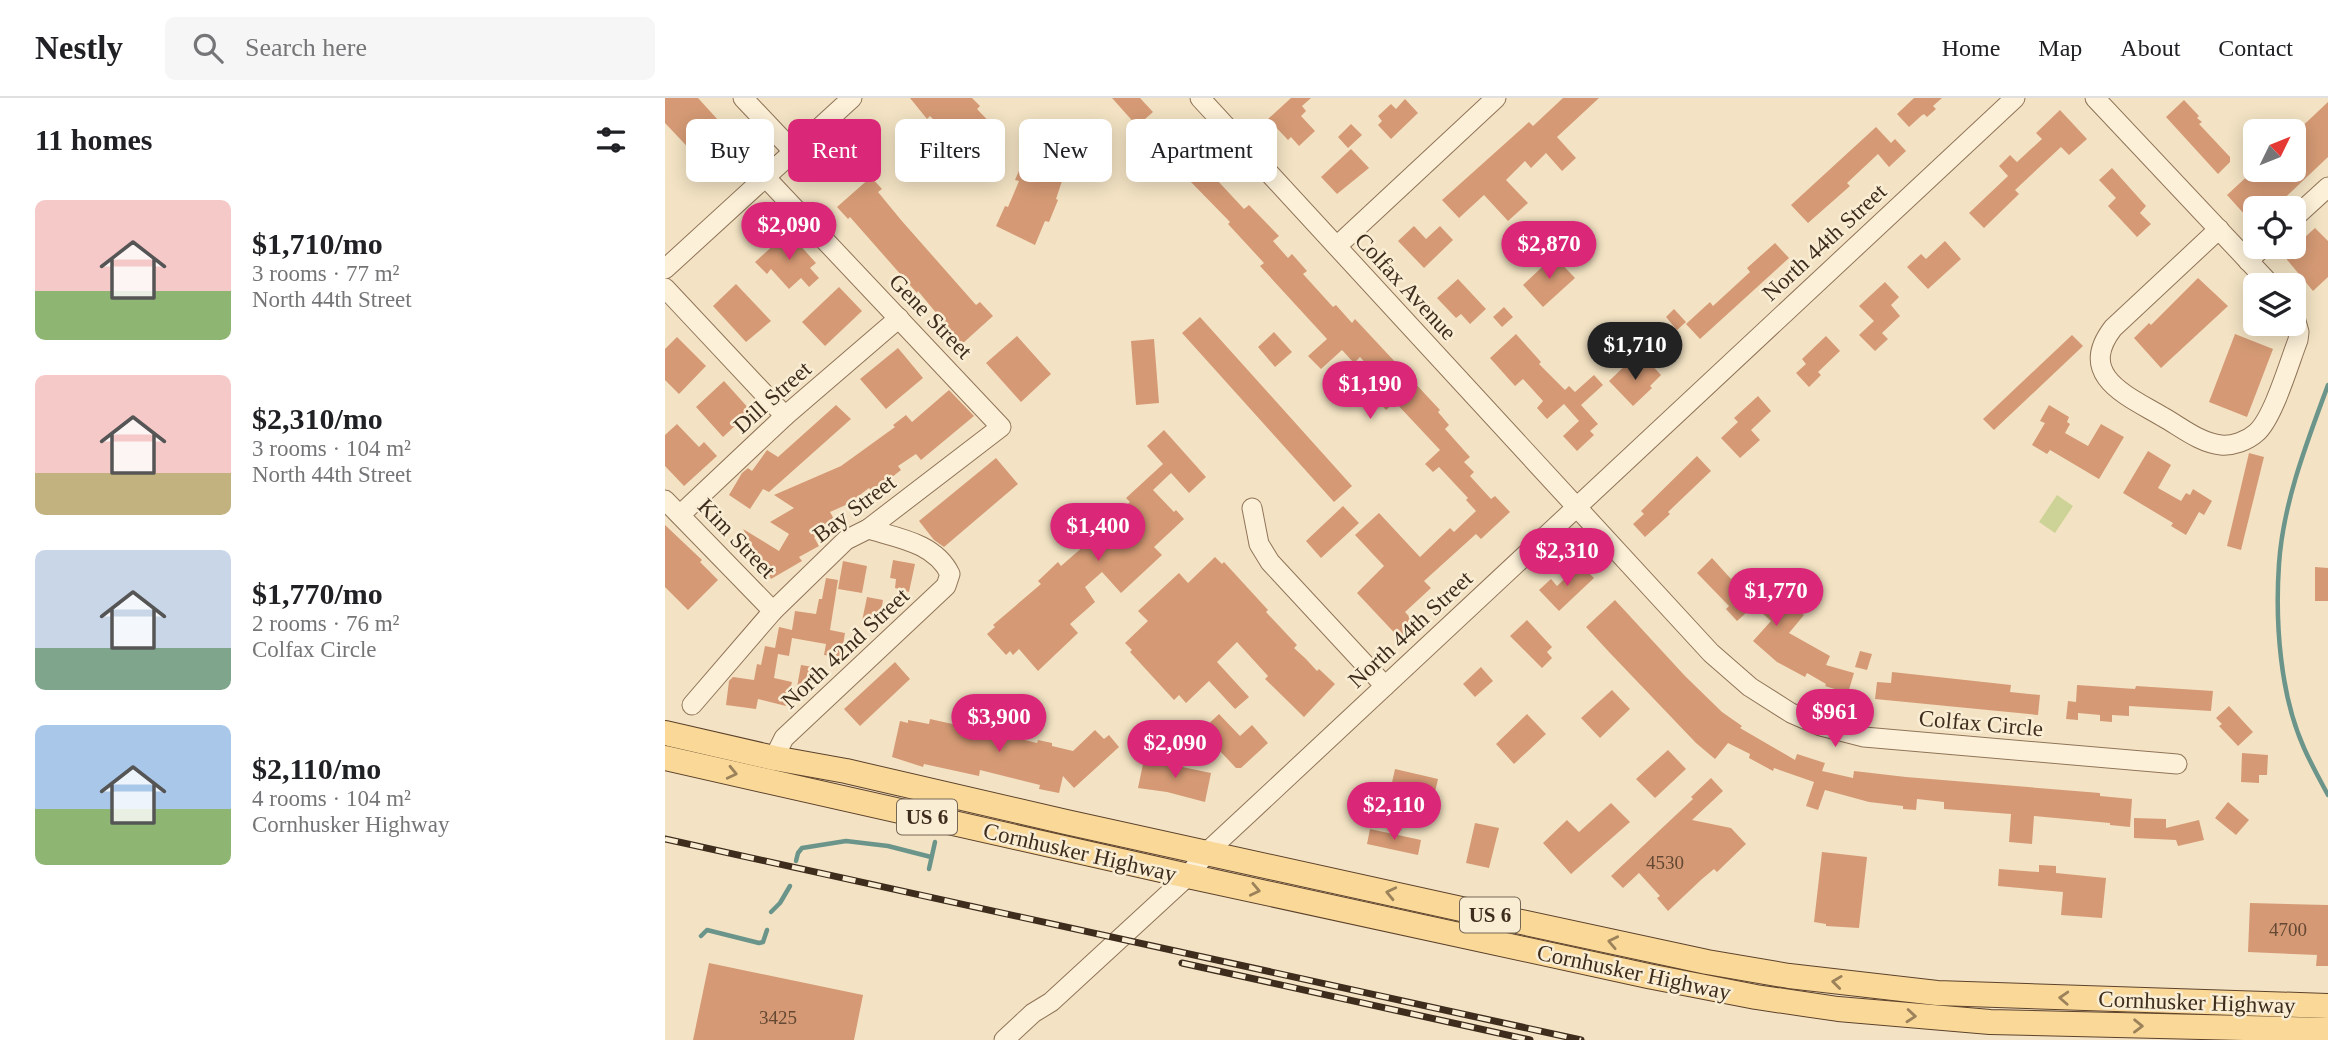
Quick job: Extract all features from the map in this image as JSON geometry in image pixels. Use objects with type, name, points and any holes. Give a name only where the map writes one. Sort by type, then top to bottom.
[{"type":"main road","name":"Cornhusker Highway","points":[[665,733],[1682,957],[1789,976],[1937,993],[2328,1006]]},
{"type":"main road","name":"Cornhusker Highway","points":[[665,758],[1182,874],[1756,997],[1838,1009],[1990,1022],[2328,1030]]},
{"type":"main road","points":[[2295,1030],[2321,1040]]},
{"type":"street","points":[[743,98],[788,146]]},
{"type":"street","points":[[829,119],[852,98]]},
{"type":"street","name":"Colfax Avenue","points":[[1200,98],[1576,507]]},
{"type":"street","points":[[1337,246],[1496,98]]},
{"type":"street","name":"North 44th Street","points":[[1004,1040],[1033,1013],[1045,996],[1207,852],[2015,98]]},
{"type":"street","points":[[2095,98],[2260,273]]},
{"type":"street","points":[[774,171],[788,158]]},
{"type":"street","points":[[665,269],[762,182]]},
{"type":"street","name":"Gene Street","points":[[770,182],[1001,427]]},
{"type":"street","points":[[2306,207],[2328,187]]},
{"type":"street","points":[[2219,229],[2105,338],[2100,357],[2105,376],[2113,386],[2205,441],[2228,445],[2242,442],[2265,424],[2298,336]]},
{"type":"street","points":[[665,288],[785,416]]},
{"type":"street","name":"Dill Street","points":[[680,515],[785,416],[899,318]]},
{"type":"street","name":"Bay Street","points":[[692,705],[773,611],[845,540],[868,529],[1001,427]]},
{"type":"street","name":"Kim Street","points":[[665,499],[773,611]]},
{"type":"street","name":"Colfax Circle","points":[[1576,507],[1730,671],[1764,697],[1806,720],[1837,730],[1888,740],[2177,764]]},
{"type":"street","points":[[1252,508],[1259,544],[1271,562],[1385,685]]},
{"type":"street","name":"North 42nd Street","points":[[774,758],[784,738],[946,586],[950,574],[938,557],[923,546],[868,529]]},
{"type":"green space","points":[[2057,495],[2073,506],[2055,533],[2039,522]]},
{"type":"building","points":[[665,98],[698,98],[717,119],[686,119],[686,145],[665,123]]},
{"type":"building","points":[[910,98],[972,98],[980,106],[977,109],[986,119],[933,119],[930,116],[927,119]]},
{"type":"building","points":[[1112,98],[1140,98],[1153,112],[1145,119],[1131,119]]},
{"type":"building","points":[[1291,98],[1311,98],[1302,106],[1306,111],[1301,116],[1315,131],[1299,146],[1291,137],[1288,140],[1277,128],[1277,119],[1268,119]]},
{"type":"building","points":[[1563,98],[1599,98],[1557,137],[1576,158],[1562,171],[1546,153],[1531,168],[1525,161],[1506,180],[1528,203],[1508,221],[1484,195],[1459,218],[1442,200],[1529,122],[1533,126]]},
{"type":"building","points":[[1914,98],[1942,98],[1933,106],[1936,109],[1927,117],[1924,114],[1909,127],[1897,114]]},
{"type":"building","points":[[1405,99],[1418,113],[1391,139],[1378,125],[1382,121],[1378,116],[1391,104],[1396,109]]},
{"type":"building","points":[[2184,100],[2199,116],[2197,118],[2202,122],[2199,124],[2230,157],[2230,162],[2218,174],[2166,117]]},
{"type":"building","points":[[2328,102],[2328,157],[2307,177],[2307,122]]},
{"type":"building","points":[[2060,110],[2087,139],[2069,155],[2061,147],[2015,190],[2019,194],[1984,228],[1969,213],[2008,176],[1999,166],[2010,155],[2017,162],[2042,139],[2036,133]]},
{"type":"building","points":[[1351,124],[1362,135],[1348,148],[1338,137]]},
{"type":"building","points":[[1876,127],[1891,143],[1895,139],[1906,151],[1889,167],[1878,154],[1847,183],[1850,186],[1808,223],[1791,205]]},
{"type":"building","points":[[1351,149],[1369,168],[1337,194],[1321,177]]},
{"type":"building","points":[[2112,168],[2146,206],[2140,213],[2151,224],[2137,237],[2108,206],[2116,198],[2099,180]]},
{"type":"building","points":[[2243,180],[2302,182],[2287,196],[2243,196],[2243,213],[2227,195]]},
{"type":"building","points":[[1019,181],[1062,182],[1049,222],[1045,221],[1035,245],[996,226]]},
{"type":"building","points":[[865,182],[876,182],[882,189],[878,192],[901,220],[976,305],[980,302],[993,316],[962,344],[918,291],[917,293],[850,217],[848,219],[837,207]]},
{"type":"building","points":[[1191,182],[1219,182],[1244,209],[1249,205],[1279,236],[1273,241],[1288,258],[1292,254],[1307,271],[1303,274],[1333,307],[1336,305],[1352,323],[1355,319],[1440,410],[1438,412],[1449,425],[1445,429],[1470,457],[1464,462],[1474,472],[1470,476],[1491,499],[1495,496],[1510,512],[1481,539],[1476,534],[1424,581],[1431,588],[1405,612],[1419,627],[1403,642],[1357,593],[1384,566],[1355,535],[1379,513],[1420,557],[1450,528],[1454,532],[1476,511],[1466,500],[1468,498],[1439,467],[1433,472],[1425,464],[1440,450],[1395,402],[1386,410],[1370,392],[1382,381],[1360,357],[1354,363],[1342,350],[1321,369],[1308,356],[1327,339],[1260,266],[1264,263],[1228,224],[1230,222]]},
{"type":"building","points":[[1414,226],[1426,239],[1440,226],[1453,240],[1424,268],[1398,241]]},
{"type":"building","points":[[2315,228],[2328,241],[2328,277],[2313,291],[2306,283],[2306,273],[2298,273],[2286,259],[2306,259],[2306,236]]},
{"type":"building","points":[[788,232],[816,263],[810,268],[819,278],[809,287],[801,278],[789,289],[771,269],[767,274],[755,262]]},
{"type":"building","points":[[1945,241],[1961,259],[1928,289],[1907,267],[1921,254],[1926,259]]},
{"type":"building","points":[[1775,243],[1789,258],[1700,339],[1686,324],[1710,302],[1713,306],[1750,272],[1747,268]]},
{"type":"building","points":[[1554,256],[1575,278],[1543,307],[1523,285]]},
{"type":"building","points":[[2198,278],[2228,306],[2161,368],[2134,338],[2149,323],[2151,325]]},
{"type":"building","points":[[1458,279],[1486,309],[1470,324],[1461,314],[1456,318],[1437,298]]},
{"type":"building","points":[[1885,282],[1899,297],[1891,305],[1900,316],[1882,333],[1888,339],[1875,351],[1859,335],[1874,321],[1859,306]]},
{"type":"building","points":[[736,284],[771,321],[746,342],[713,306]]},
{"type":"building","points":[[839,287],[862,311],[825,346],[802,322]]},
{"type":"building","points":[[1504,307],[1513,317],[1502,327],[1493,317]]},
{"type":"building","points":[[1674,309],[1686,322],[1677,330],[1666,317]]},
{"type":"building","points":[[1200,317],[1352,486],[1334,502],[1182,333]]},
{"type":"building","points":[[1274,332],[1292,352],[1275,367],[1258,347]]},
{"type":"building","points":[[1516,334],[1541,362],[1539,364],[1565,390],[1569,386],[1575,392],[1594,375],[1603,385],[1581,405],[1598,424],[1590,431],[1594,435],[1577,451],[1563,436],[1579,421],[1564,404],[1547,419],[1537,408],[1543,401],[1523,379],[1515,386],[1490,358]]},
{"type":"building","points":[[2235,334],[2273,349],[2247,417],[2209,402]]},
{"type":"building","points":[[2072,335],[2083,346],[1994,430],[1983,419]]},
{"type":"building","points":[[1017,336],[1051,374],[1021,402],[986,363]]},
{"type":"building","points":[[1826,336],[1840,351],[1818,372],[1821,375],[1809,387],[1796,373],[1806,364],[1802,359]]},
{"type":"building","points":[[677,337],[706,366],[679,394],[665,380],[665,349]]},
{"type":"building","points":[[1154,339],[1159,403],[1136,405],[1131,341]]},
{"type":"building","points":[[898,348],[923,378],[886,409],[860,379]]},
{"type":"building","points":[[1648,361],[1661,375],[1633,406],[1609,381],[1629,362],[1637,371]]},
{"type":"building","points":[[724,381],[751,411],[723,437],[696,407]]},
{"type":"building","points":[[949,390],[974,416],[921,460],[916,454],[898,466],[901,470],[873,492],[869,488],[848,504],[830,512],[837,524],[814,537],[819,546],[799,557],[802,561],[771,579],[743,529],[779,551],[789,534],[770,522],[794,508],[774,495],[841,466],[895,427],[893,425],[906,415],[912,422]]},
{"type":"building","points":[[1758,396],[1771,411],[1751,430],[1760,440],[1740,458],[1721,438],[1738,422],[1734,418]]},
{"type":"building","points":[[836,405],[851,419],[769,492],[763,489],[750,509],[729,495],[742,473],[748,468],[752,471],[767,450],[778,457]]},
{"type":"building","points":[[2049,405],[2069,417],[2067,422],[2070,424],[2065,433],[2088,446],[2101,424],[2124,437],[2099,479],[2050,450],[2047,454],[2032,445],[2045,423],[2040,421]]},
{"type":"building","points":[[677,424],[699,447],[704,442],[717,456],[684,486],[665,466],[665,435]]},
{"type":"building","points":[[1164,430],[1206,477],[1189,493],[1171,473],[1153,490],[1184,519],[1154,547],[1162,555],[1121,593],[1102,572],[1085,587],[1095,602],[1070,624],[1078,633],[1038,671],[1019,649],[1013,655],[1010,651],[1006,655],[987,634],[995,627],[993,625],[1041,584],[1038,581],[1058,562],[1061,566],[1084,546],[1081,543],[1130,502],[1126,498],[1163,464],[1147,446]]},
{"type":"building","points":[[2148,451],[2171,465],[2158,488],[2181,501],[2186,493],[2190,495],[2193,489],[2212,501],[2204,515],[2199,512],[2186,535],[2171,526],[2173,523],[2123,493]]},
{"type":"building","points":[[2249,453],[2264,457],[2241,550],[2227,546]]},
{"type":"building","points":[[1697,456],[1711,471],[1645,537],[1633,524],[1644,514],[1641,511]]},
{"type":"building","points":[[996,458],[1018,484],[944,547],[934,540],[919,521]]},
{"type":"building","points":[[1343,506],[1359,523],[1321,558],[1306,541]]},
{"type":"building","points":[[665,525],[702,560],[700,562],[718,580],[688,610],[665,587]]},
{"type":"building","points":[[1215,557],[1222,564],[1224,562],[1268,610],[1266,612],[1297,645],[1294,648],[1317,671],[1319,669],[1335,684],[1304,717],[1265,679],[1268,676],[1237,642],[1217,662],[1249,697],[1235,709],[1209,681],[1186,703],[1179,695],[1174,700],[1130,652],[1132,650],[1125,643],[1148,621],[1138,611],[1179,573],[1188,583]]},
{"type":"building","points":[[1712,558],[1731,579],[1736,574],[1749,587],[1754,583],[1772,602],[1779,594],[1804,615],[1789,633],[1830,656],[1826,665],[1854,673],[1848,693],[1825,686],[1826,684],[1807,673],[1805,677],[1777,662],[1753,641],[1771,621],[1754,606],[1737,621],[1726,609],[1729,606],[1697,573]]},
{"type":"building","points":[[893,560],[915,564],[909,592],[895,588],[896,579],[890,578]]},
{"type":"building","points":[[843,561],[867,566],[862,593],[838,589]]},
{"type":"building","points":[[1580,564],[1594,578],[1559,611],[1539,590],[1551,579],[1557,586]]},
{"type":"building","points":[[2315,567],[2328,568],[2328,601],[2315,601]]},
{"type":"building","points":[[826,578],[838,580],[830,630],[845,633],[841,657],[824,655],[826,644],[792,638],[789,656],[778,654],[774,678],[792,682],[786,706],[758,699],[756,709],[726,705],[729,681],[733,677],[754,680],[765,646],[775,648],[779,627],[792,630],[795,611],[816,614]]},
{"type":"building","points":[[867,597],[883,600],[879,624],[862,621]]},
{"type":"building","points":[[1615,600],[1685,676],[1722,712],[1742,726],[1740,728],[1795,760],[1797,754],[1825,763],[1822,771],[1853,778],[1854,771],[2100,793],[2100,796],[2132,799],[2130,827],[2034,816],[2032,844],[2009,842],[2011,814],[1944,809],[1944,802],[1917,799],[1916,810],[1903,809],[1903,806],[1869,802],[1825,790],[1818,810],[1806,806],[1814,782],[1774,768],[1773,771],[1749,758],[1750,754],[1728,743],[1715,759],[1696,743],[1609,652],[1586,627]]},
{"type":"building","points":[[1527,620],[1552,647],[1547,652],[1552,658],[1542,668],[1510,636]]},
{"type":"building","points":[[1860,651],[1872,654],[1867,670],[1855,667]]},
{"type":"building","points":[[895,662],[910,679],[860,726],[844,709]]},
{"type":"building","points":[[801,665],[813,667],[809,690],[797,687]]},
{"type":"building","points":[[1481,667],[1493,681],[1475,697],[1463,684]]},
{"type":"building","points":[[1892,672],[2011,685],[2010,692],[2040,695],[2038,715],[1875,699],[1877,682],[1891,683]]},
{"type":"building","points":[[2077,685],[2213,691],[2211,711],[2129,706],[2129,716],[2112,715],[2112,722],[2100,721],[2100,715],[2078,713],[2078,720],[2066,719],[2068,701],[2076,702]]},
{"type":"building","points":[[1612,690],[1630,709],[1600,738],[1581,718]]},
{"type":"building","points":[[2229,706],[2253,732],[2238,746],[2219,726],[2222,724],[2216,718]]},
{"type":"building","points":[[1219,714],[1240,736],[1252,725],[1268,743],[1241,768],[1236,768],[1201,731]]},
{"type":"building","points":[[1527,714],[1546,734],[1514,764],[1496,744]]},
{"type":"building","points":[[930,719],[984,731],[985,728],[1037,743],[1038,740],[1052,743],[1052,746],[1073,751],[1095,730],[1104,739],[1109,735],[1119,747],[1074,788],[1063,776],[1059,793],[1039,789],[1040,785],[980,770],[979,776],[924,764],[923,767],[892,757],[900,721],[929,724]]},
{"type":"building","points":[[1668,750],[1686,769],[1655,798],[1636,779]]},
{"type":"building","points":[[2242,753],[2268,755],[2267,775],[2259,775],[2259,783],[2241,782]]},
{"type":"building","points":[[1144,759],[1211,773],[1205,802],[1138,788]]},
{"type":"building","points":[[1395,769],[1438,779],[1432,805],[1420,802],[1419,805],[1391,798],[1389,796]]},
{"type":"building","points":[[1711,778],[1723,791],[1692,820],[1731,828],[1746,844],[1717,872],[1714,869],[1668,911],[1657,898],[1660,896],[1639,873],[1623,888],[1611,876],[1693,799],[1691,797]]},
{"type":"building","points":[[2228,802],[2249,820],[2236,835],[2215,818]]},
{"type":"building","points":[[1611,803],[1630,822],[1571,874],[1543,843],[1567,820],[1579,832]]},
{"type":"building","points":[[2134,818],[2166,819],[2166,828],[2199,820],[2204,840],[2178,846],[2176,840],[2134,838]]},
{"type":"building","points":[[1475,823],[1499,828],[1489,868],[1466,863]]},
{"type":"building","points":[[1370,829],[1421,840],[1418,855],[1367,844]]},
{"type":"building","points":[[1822,852],[1867,857],[1859,928],[1826,926],[1814,922]]},
{"type":"building","points":[[2039,865],[2056,866],[2056,873],[2106,878],[2102,918],[2061,915],[2063,892],[1998,886],[1999,869],[2039,872]]},
{"type":"building","points":[[2250,903],[2328,905],[2328,966],[2316,966],[2317,955],[2248,952]]},
{"type":"building","points":[[709,963],[863,995],[854,1040],[693,1040]]},
{"type":"waterway","points":[[2328,385],[2297,473],[2285,518],[2279,564],[2278,610],[2281,658],[2289,705],[2304,748],[2328,795]]},
{"type":"waterway","points":[[796,861],[802,848],[846,841],[888,846],[931,857]]},
{"type":"waterway","points":[[929,869],[935,842]]},
{"type":"waterway","points":[[771,912],[790,886]]},
{"type":"waterway","points":[[701,936],[707,930],[759,943],[763,942],[767,930]]},
{"type":"railway","points":[[665,839],[1581,1040]]},
{"type":"railway","points":[[1182,963],[1530,1040]]}]
